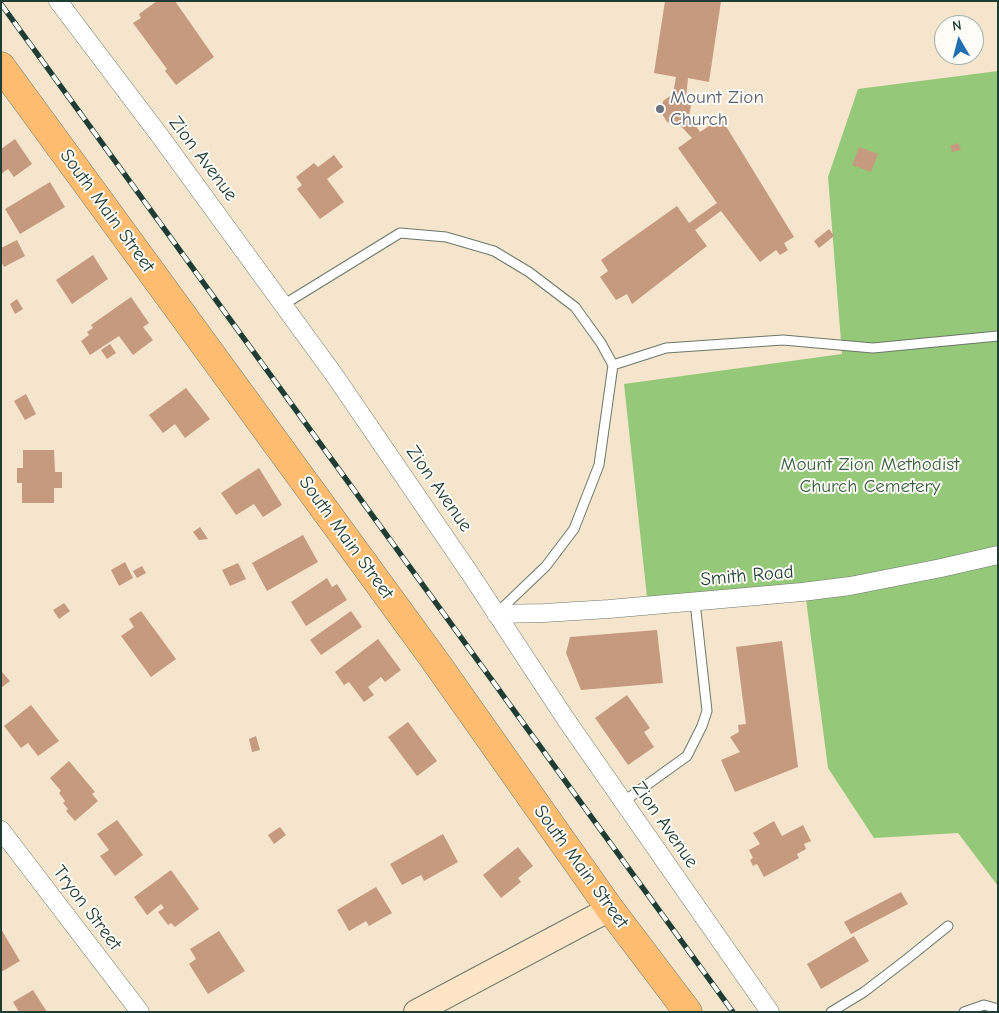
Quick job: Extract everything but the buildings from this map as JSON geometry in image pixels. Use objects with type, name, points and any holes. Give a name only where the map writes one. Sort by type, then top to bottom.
[{"type":"main road","name":"South Main Street","points":[[1,66],[421,642],[610,910],[688,1012]]},
{"type":"street","name":"Zion Avenue","points":[[58,1],[160,136],[334,376],[471,574],[623,802],[770,1012]]},
{"type":"street","name":"Smith Road","points":[[496,614],[553,613],[802,592],[850,586],[998,555]]},
{"type":"street","name":"Tryon Street","points":[[1,830],[140,1012]]},
{"type":"street","points":[[416,1012],[610,910]]},
{"type":"lane","points":[[283,305],[400,233],[446,237],[494,251],[529,272],[574,307],[601,343],[613,365],[599,464],[574,529],[546,566],[496,614]]},
{"type":"lane","points":[[613,365],[666,348],[783,340],[873,348],[998,336]]},
{"type":"lane","points":[[623,802],[687,756],[702,726],[706,710],[695,602]]},
{"type":"lane","points":[[831,1012],[864,992],[948,926]]},
{"type":"lane","points":[[964,1012],[984,1005],[998,1009]]},
{"type":"green space","name":"Mount Zion Methodist Church Cemetery","points":[[998,71],[998,886],[958,833],[874,838],[828,768],[804,584],[647,597],[624,384],[842,354],[828,177],[858,89]]},
{"type":"railway","points":[[1,4],[733,1012]]},
{"type":"place","name":"Mount Zion Church","points":[[660,109]]}]
